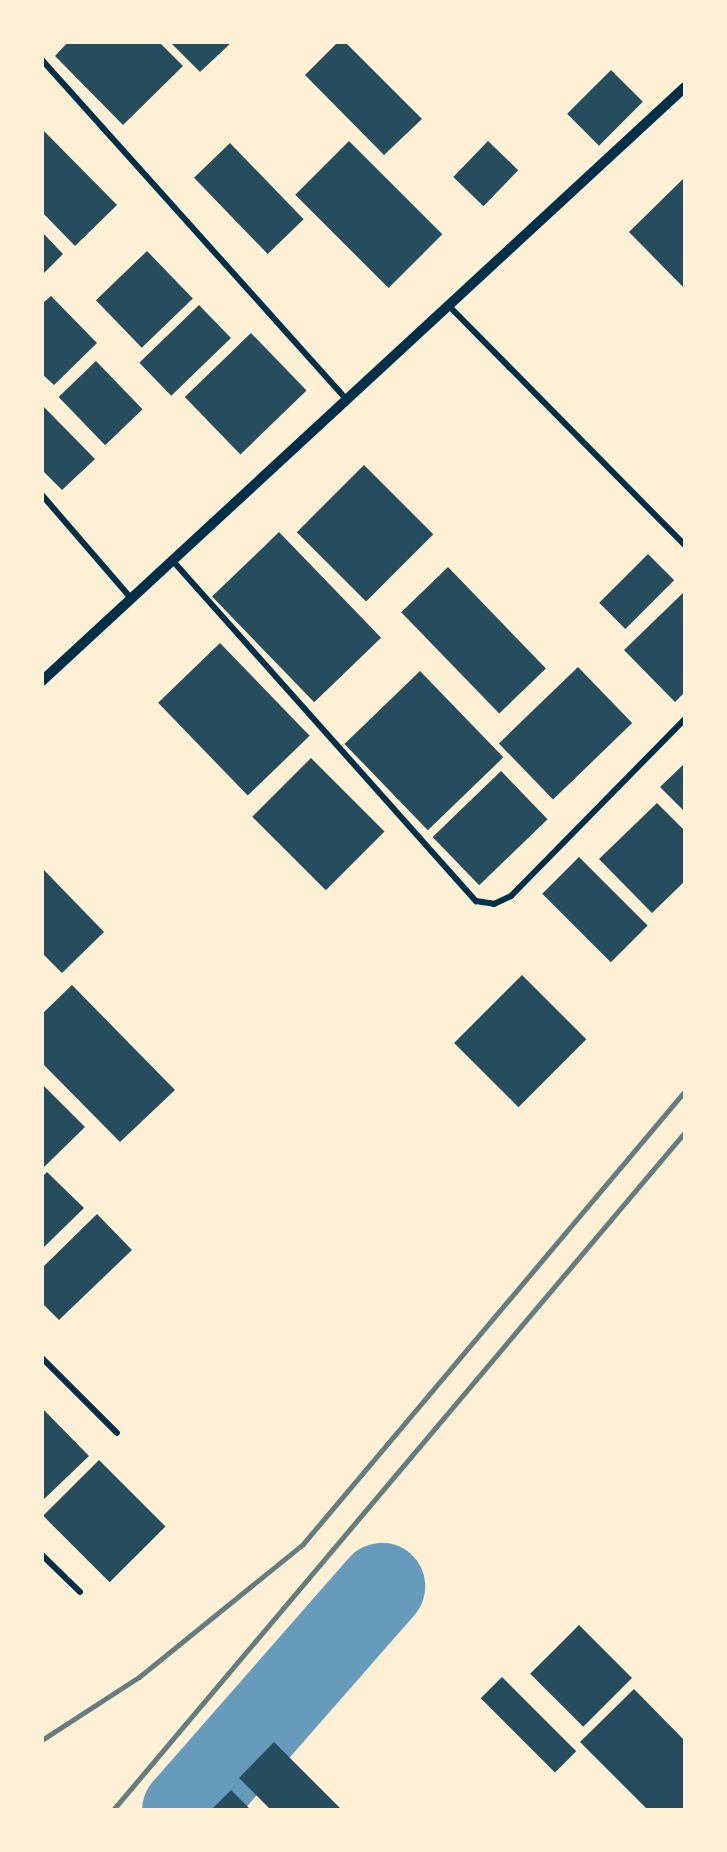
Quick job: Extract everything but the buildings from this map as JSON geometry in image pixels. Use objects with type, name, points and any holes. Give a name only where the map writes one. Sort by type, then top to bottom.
[{"type":"street","points":[[42,60],[346,399]]},
{"type":"street","points":[[42,681],[685,87]]},
{"type":"street","points":[[448,304],[685,545]]},
{"type":"street","points":[[42,495],[131,598]]},
{"type":"street","points":[[172,560],[476,902],[494,904],[511,896],[685,719]]},
{"type":"street","points":[[42,1358],[117,1433]]},
{"type":"street","points":[[42,1555],[80,1592]]},
{"type":"waterway","points":[[185,1810],[381,1586]]},
{"type":"railway","points":[[42,1740],[139,1677],[303,1544],[685,1091]]},
{"type":"railway","points":[[113,1810],[685,1132]]}]
